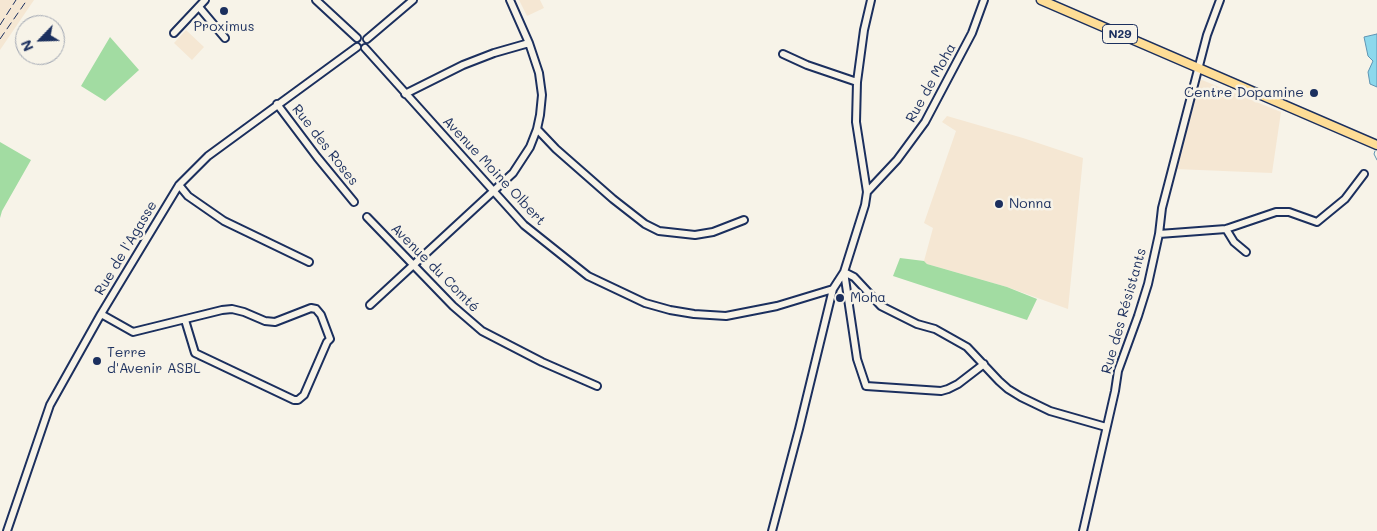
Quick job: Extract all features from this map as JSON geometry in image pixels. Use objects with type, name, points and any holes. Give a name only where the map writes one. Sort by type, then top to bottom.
[{"type":"main road","name":"N29","points":[[1041,0],[1377,145]]},
{"type":"street","points":[[174,33],[205,0]]},
{"type":"street","points":[[316,0],[357,38]]},
{"type":"street","points":[[367,38],[413,0]]},
{"type":"street","points":[[370,305],[513,173],[522,160],[537,129],[542,95],[539,73],[529,43],[510,0]]},
{"type":"street","points":[[772,531],[833,289],[844,272],[865,205],[867,192],[856,122],[856,82],[871,0]]},
{"type":"street","name":"Rue de Moha","points":[[867,192],[897,160],[925,122],[972,33],[984,0]]},
{"type":"street","name":"Rue des Résistants","points":[[1083,531],[1118,371],[1138,316],[1159,234],[1162,208],[1198,69],[1207,35],[1220,0]]},
{"type":"street","points":[[199,7],[225,38]]},
{"type":"street","points":[[357,38],[361,36],[367,38]]},
{"type":"street","points":[[357,38],[357,47],[360,49],[365,48],[368,43],[367,38]]},
{"type":"street","points":[[405,94],[494,52],[529,43]]},
{"type":"street","name":"Rue de l'Agasse","points":[[7,531],[50,405],[101,314],[179,185],[208,156],[357,47]]},
{"type":"street","name":"Avenue Moine Olbert","points":[[365,48],[524,225],[588,276],[645,303],[694,314],[726,316],[777,306],[833,289]]},
{"type":"street","points":[[784,54],[807,65],[856,82]]},
{"type":"street","name":"Rue des Roses","points":[[277,104],[354,202]]},
{"type":"street","points":[[537,129],[556,149],[613,199],[645,224],[659,231],[695,234],[713,232],[744,220]]},
{"type":"street","points":[[1159,234],[1226,229],[1276,212],[1289,212],[1317,222],[1345,199],[1364,174]]},
{"type":"street","points":[[179,185],[188,196],[224,221],[309,262]]},
{"type":"street","name":"Avenue du Comté","points":[[367,217],[467,320],[482,331],[542,362],[596,386]]},
{"type":"street","points":[[1226,229],[1234,242],[1246,252]]},
{"type":"street","points":[[844,272],[854,277],[881,306],[917,324],[935,329],[967,347],[1004,385],[1021,397],[1050,410],[1106,427]]},
{"type":"street","points":[[844,272],[857,360],[866,386],[941,392],[958,384],[984,364]]},
{"type":"street","points":[[101,314],[132,332],[222,310],[232,309],[265,321],[275,322],[311,308],[316,309],[321,315],[330,339],[304,395],[298,400],[294,400],[195,353],[185,320]]},
{"type":"shaded area","points":[[0,0],[34,0],[24,15],[15,15],[15,28],[0,50]]},
{"type":"shaded area","points":[[519,0],[540,0],[544,8],[527,16]]},
{"type":"shaded area","points":[[186,30],[204,47],[192,60],[174,43]]},
{"type":"shaded area","points":[[1202,80],[1281,112],[1272,173],[1175,169],[1198,81]]},
{"type":"shaded area","points":[[947,116],[1083,158],[1068,309],[1007,287],[927,264],[924,261],[933,228],[924,223],[956,131],[942,122]]},
{"type":"green space","points":[[110,37],[139,70],[105,101],[81,86]]},
{"type":"green space","points":[[0,142],[31,160],[2,211],[0,218]]},
{"type":"green space","points":[[900,258],[924,261],[927,264],[1007,287],[1037,299],[1027,320],[893,276]]},
{"type":"water","points":[[1377,34],[1377,87],[1370,84],[1368,72],[1373,61],[1368,56],[1364,37]]},
{"type":"waterway","points":[[1375,151],[1374,154],[1377,160]]},
{"type":"railway","points":[[0,25],[16,0]]},
{"type":"railway","points":[[0,39],[27,0]]},
{"type":"place","name":"Proximus","points":[[224,11]]},
{"type":"place","name":"Centre Dopamine","points":[[1314,93]]},
{"type":"place","name":"Nonna","points":[[999,204]]},
{"type":"place","name":"Moha","points":[[840,298]]},
{"type":"place","name":"Terre d'Avenir ASBL","points":[[97,361]]}]
